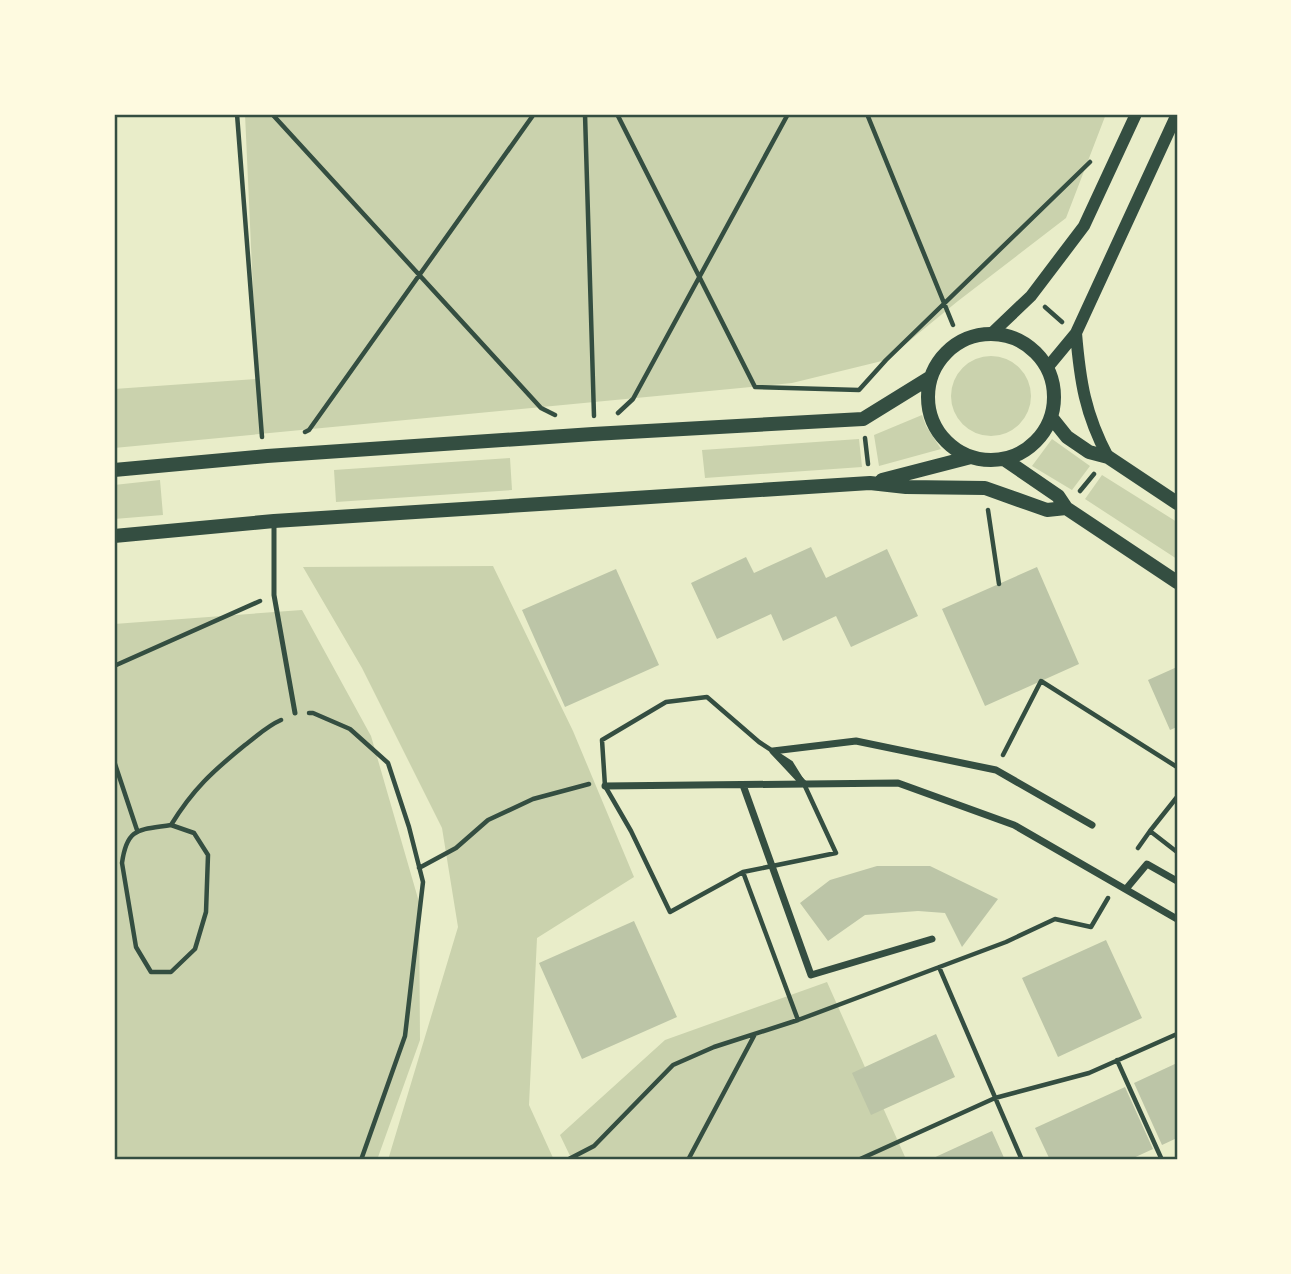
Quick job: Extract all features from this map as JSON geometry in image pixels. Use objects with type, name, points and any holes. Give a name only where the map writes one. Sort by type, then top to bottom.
[{"type":"main road","points":[[991,334],[1010,337],[1025,344],[1038,355],[1047,369],[1053,384],[1051,417],[1044,432],[1020,454],[988,461],[971,457],[954,448],[940,434],[931,416],[928,397],[931,377],[940,360],[954,346],[971,337],[991,334]]},
{"type":"main road","points":[[114,470],[267,456],[863,419],[931,377]]},
{"type":"main road","points":[[1051,417],[1067,437],[1089,452],[1108,457],[1177,503]]},
{"type":"main road","points":[[870,483],[971,457]]},
{"type":"main road","points":[[1004,459],[1058,496],[1066,508],[1177,582]]},
{"type":"main road","points":[[114,536],[274,521],[870,483],[906,487],[985,488],[1047,510],[1066,508]]},
{"type":"street","points":[[991,334],[1031,296],[1084,226],[1136,114]]},
{"type":"street","points":[[1047,369],[1076,333],[1177,114]]},
{"type":"street","points":[[1076,333],[1086,409],[1108,457]]},
{"type":"street","points":[[804,784],[773,751],[856,741],[996,770],[1092,825]]},
{"type":"street","points":[[605,786],[898,783],[1014,825],[1177,919]]},
{"type":"street","points":[[743,785],[811,975],[932,939]]},
{"type":"street","points":[[1126,889],[1147,864],[1177,881]]},
{"type":"lane","points":[[274,521],[274,595],[295,713]]},
{"type":"path","points":[[237,114],[261,435],[267,456]]},
{"type":"path","points":[[272,114],[541,408],[562,418]]},
{"type":"path","points":[[298,437],[309,430],[534,114]]},
{"type":"path","points":[[585,114],[593,435]]},
{"type":"path","points":[[617,114],[755,387],[859,390],[886,360],[1094,157]]},
{"type":"path","points":[[593,435],[634,398],[788,114]]},
{"type":"path","points":[[867,114],[953,325]]},
{"type":"path","points":[[1041,305],[1063,322]]},
{"type":"path","points":[[865,438],[869,465]]},
{"type":"path","points":[[1079,492],[1096,471]]},
{"type":"path","points":[[988,510],[999,584]]},
{"type":"path","points":[[114,666],[274,595]]},
{"type":"path","points":[[996,770],[1041,681],[1177,767]]},
{"type":"path","points":[[171,825],[193,792],[215,769],[268,726],[295,713],[313,713],[350,729],[388,763],[409,827],[422,882],[405,1035],[361,1160]]},
{"type":"path","points":[[114,761],[137,830]]},
{"type":"path","points":[[419,868],[456,848],[488,820],[533,799],[590,783],[605,786]]},
{"type":"path","points":[[567,1160],[594,1146],[673,1065],[714,1047],[798,1020],[1006,942],[1055,919],[1091,927],[1150,831],[1177,797]]},
{"type":"path","points":[[171,825],[194,833],[208,855],[206,912],[195,948],[171,972],[151,972],[136,947],[122,863],[128,840],[137,830],[171,825]]},
{"type":"path","points":[[1150,831],[1177,852]]},
{"type":"path","points":[[743,872],[798,1020]]},
{"type":"path","points":[[939,967],[1022,1160]]},
{"type":"path","points":[[688,1160],[755,1034]]},
{"type":"path","points":[[858,1160],[995,1098],[1089,1073],[1177,1034]]},
{"type":"path","points":[[1117,1060],[1162,1160]]},
{"type":"path","points":[[583,1151],[587,1160]]},
{"type":"path","points":[[872,1154],[874,1160]]},
{"type":"green space","points":[[245,114],[1106,114],[1066,218],[886,360],[792,383],[114,448],[114,389],[257,379]]},
{"type":"green space","points":[[983,356],[999,356],[1020,367],[1031,388],[1031,404],[1020,425],[999,436],[983,436],[969,430],[957,418],[951,404],[951,388],[957,374],[969,362]]},
{"type":"green space","points":[[922,415],[941,449],[879,466],[874,435]]},
{"type":"green space","points":[[859,439],[862,467],[705,478],[702,450]]},
{"type":"green space","points":[[1052,439],[1090,466],[1072,490],[1032,466]]},
{"type":"green space","points":[[510,458],[512,490],[336,502],[334,470]]},
{"type":"green space","points":[[1102,475],[1177,522],[1177,559],[1085,499]]},
{"type":"green space","points":[[160,480],[163,515],[114,519],[114,485]]},
{"type":"green space","points":[[493,566],[573,731],[634,877],[537,938],[529,1105],[554,1160],[388,1160],[458,927],[442,828],[362,668],[303,567]]},
{"type":"green space","points":[[302,610],[371,736],[419,902],[420,1040],[377,1160],[114,1160],[114,624]]},
{"type":"green space","points":[[827,982],[905,1157],[897,1160],[572,1160],[560,1135],[665,1040]]},
{"type":"building","points":[[811,547],[826,578],[887,549],[918,616],[851,647],[836,616],[783,641],[771,614],[717,639],[691,583],[746,557],[754,573]]},
{"type":"building","points":[[1037,567],[1079,664],[985,706],[942,609]]},
{"type":"building","points":[[616,569],[659,665],[565,707],[522,610]]},
{"type":"building","points":[[1177,667],[1177,727],[1170,730],[1148,680]]},
{"type":"building","points":[[877,866],[930,866],[998,899],[962,947],[945,913],[918,911],[865,915],[828,941],[800,903],[830,880]]},
{"type":"building","points":[[634,921],[677,1017],[582,1059],[539,963]]},
{"type":"building","points":[[1106,940],[1142,1018],[1058,1057],[1022,978]]},
{"type":"building","points":[[936,1034],[955,1077],[871,1115],[852,1073]]},
{"type":"building","points":[[1177,1063],[1177,1138],[1162,1145],[1134,1083]]},
{"type":"building","points":[[1125,1087],[1153,1149],[1129,1160],[1050,1160],[1035,1128]]},
{"type":"building","points":[[992,1131],[1005,1160],[929,1160]]}]
